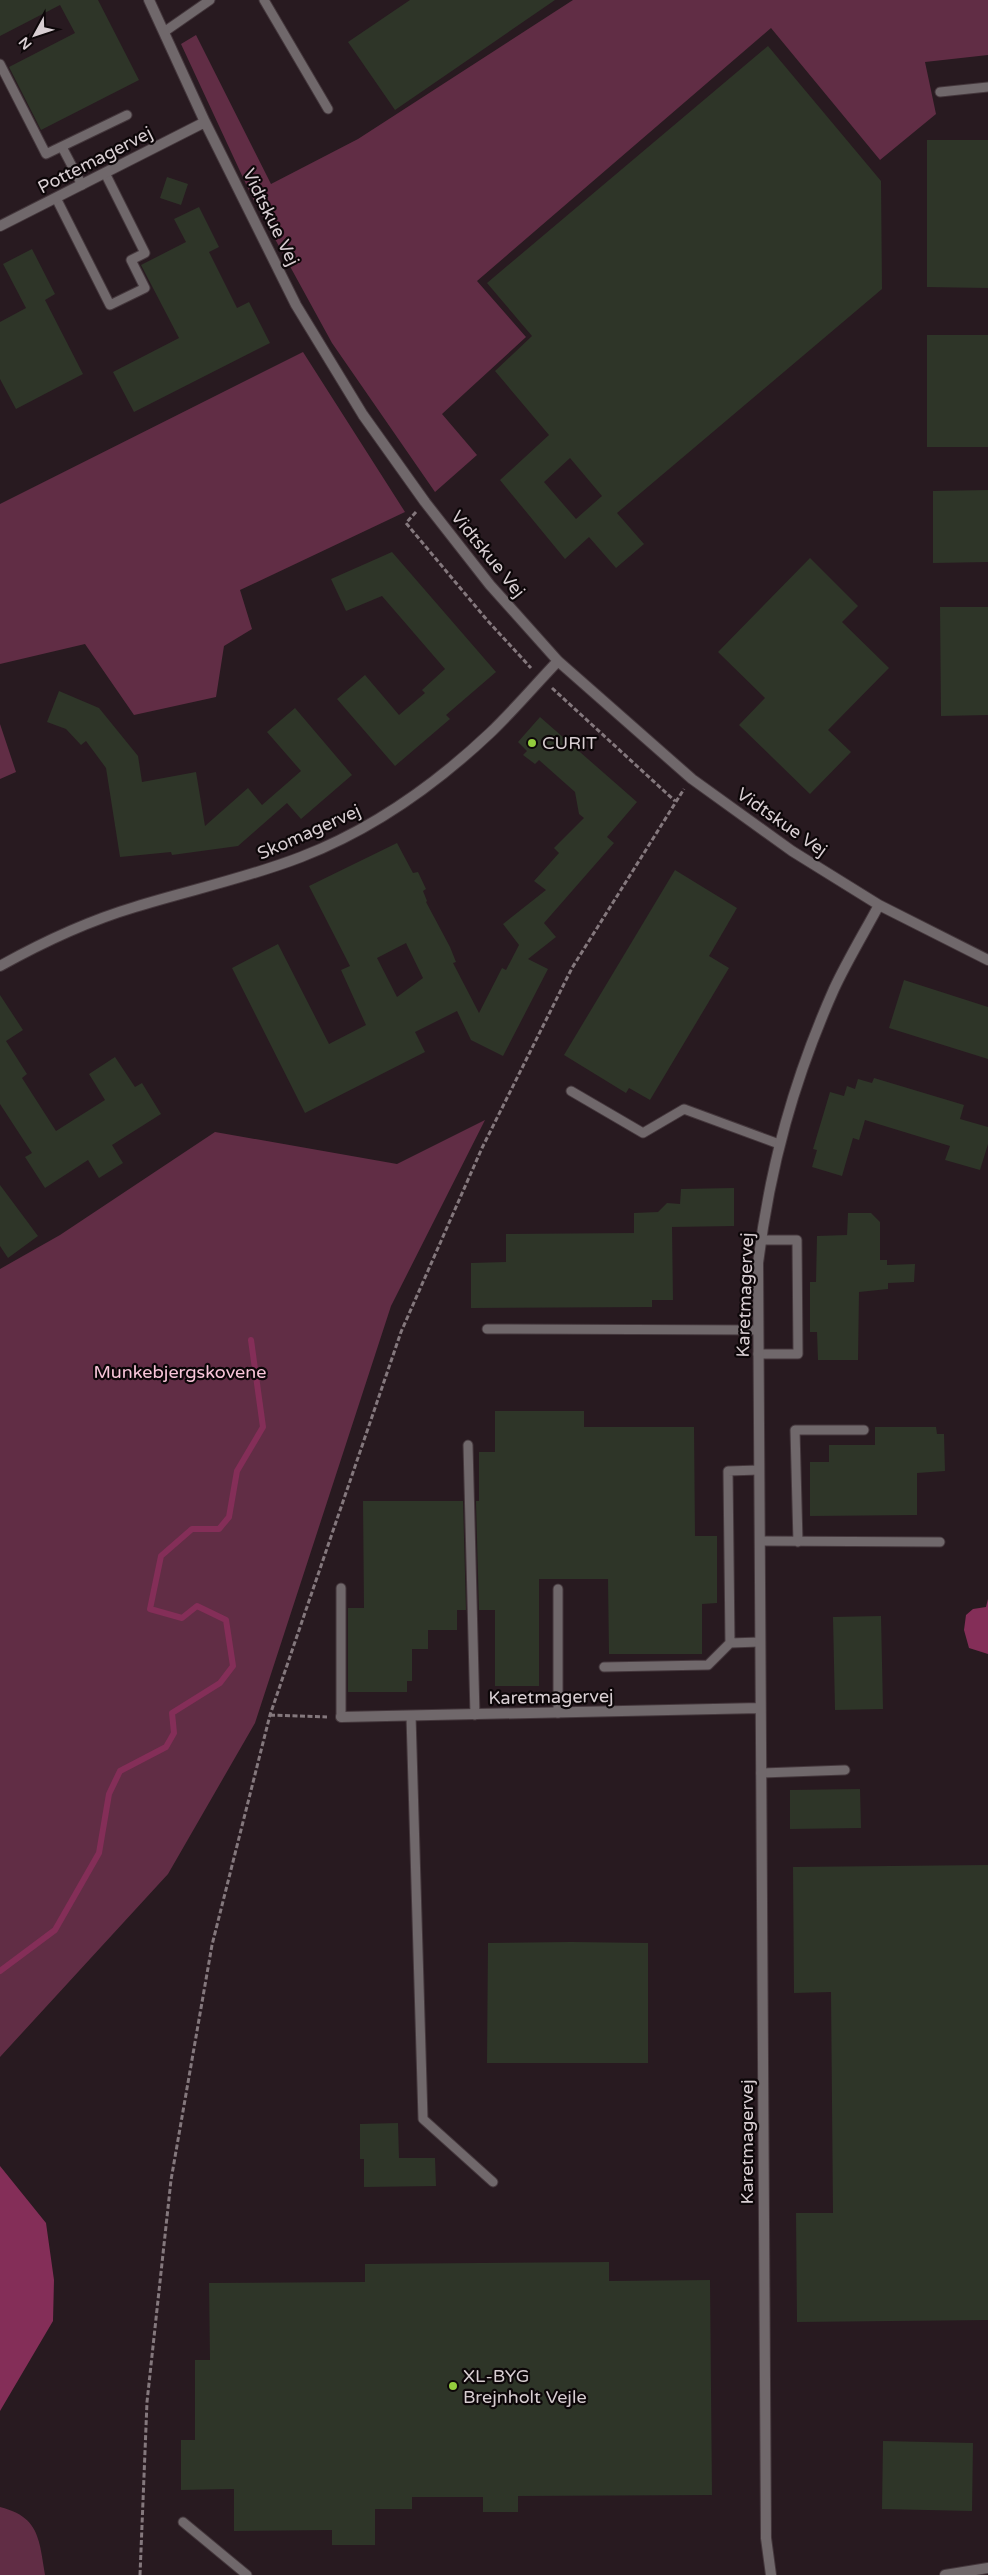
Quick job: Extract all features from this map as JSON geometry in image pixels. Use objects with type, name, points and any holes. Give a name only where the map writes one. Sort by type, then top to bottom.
[{"type":"street","name":"Vidtskue Vej","points":[[149,0],[205,122],[296,304],[363,415],[425,502],[490,585],[558,661],[692,779],[792,851],[878,905],[988,960]]},
{"type":"street","name":"Pottemagervej","points":[[1,223],[56,198],[205,122]]},
{"type":"street","name":"Skomagervej","points":[[0,966],[80,926],[134,907],[259,873],[335,842],[410,798],[446,770],[490,733],[558,661]]},
{"type":"street","name":"Karetmagervej","points":[[771,2575],[766,2538],[758,1263],[767,1196],[779,1144],[801,1072],[835,988],[878,905]]},
{"type":"street","name":"Karetmagervej","points":[[342,1717],[760,1708]]},
{"type":"street","points":[[945,2575],[988,2568]]},
{"type":"lane","points":[[164,32],[210,0]]},
{"type":"lane","points":[[264,0],[328,109]]},
{"type":"lane","points":[[0,64],[46,154],[127,115]]},
{"type":"lane","points":[[940,92],[988,86]]},
{"type":"lane","points":[[62,147],[82,185]]},
{"type":"lane","points":[[56,198],[110,306],[145,288],[131,260],[145,253],[105,173]]},
{"type":"lane","points":[[571,1091],[643,1133],[684,1109],[779,1144]]},
{"type":"lane","points":[[758,1354],[798,1354],[797,1240],[761,1240]]},
{"type":"lane","points":[[487,1329],[758,1330]]},
{"type":"lane","points":[[798,1542],[795,1430],[864,1430]]},
{"type":"lane","points":[[468,1445],[475,1715]]},
{"type":"lane","points":[[730,1643],[728,1471],[759,1470]]},
{"type":"lane","points":[[760,1542],[940,1542]]},
{"type":"lane","points":[[340,1588],[342,1717]]},
{"type":"lane","points":[[558,1589],[558,1713]]},
{"type":"lane","points":[[604,1667],[708,1665],[730,1643],[760,1642]]},
{"type":"lane","points":[[411,1716],[423,2118],[493,2182]]},
{"type":"lane","points":[[761,1773],[845,1770]]},
{"type":"lane","points":[[183,2522],[247,2575]]},
{"type":"path","points":[[425,502],[406,523],[487,620],[541,679],[676,800]]},
{"type":"path","points":[[270,1715],[342,1717]]},
{"type":"green space","points":[[573,0],[988,0],[988,55],[925,62],[936,114],[880,160],[771,28],[477,281],[526,337],[442,414],[477,455],[435,492],[332,343],[252,197],[181,44],[196,35],[271,184],[358,139]]},
{"type":"green space","points":[[303,352],[405,512],[240,590],[252,629],[224,646],[216,697],[134,715],[85,644],[0,664],[0,504]]},
{"type":"green space","points":[[0,724],[16,772],[0,779]]},
{"type":"green space","name":"Munkebjergskovene","points":[[485,1120],[391,1306],[255,1723],[168,1874],[0,2057],[0,1269],[60,1235],[215,1132],[397,1164]]},
{"type":"green space","points":[[0,2507],[13,2511],[30,2524],[39,2541],[45,2575],[0,2575]]},
{"type":"shaded area","points":[[988,1599],[988,1654],[969,1648],[964,1630],[966,1615],[973,1609],[986,1607]]},
{"type":"shaded area","points":[[0,2166],[46,2223],[54,2280],[53,2321],[0,2411]]},
{"type":"building","points":[[0,0],[98,0],[139,80],[41,130],[9,67],[75,33],[60,5],[0,36]]},
{"type":"building","points":[[410,0],[555,0],[395,110],[348,42]]},
{"type":"building","points":[[768,46],[881,181],[882,289],[617,513],[644,544],[616,568],[589,537],[565,559],[500,480],[549,435],[495,371],[532,336],[487,283]],"holes":[[[570,458],[602,496],[576,519],[544,482]]]},
{"type":"building","points":[[927,140],[988,140],[988,288],[927,287]]},
{"type":"building","points":[[167,177],[188,184],[181,205],[160,198]]},
{"type":"building","points":[[199,207],[219,247],[209,252],[237,308],[249,302],[270,343],[134,412],[113,372],[179,338],[141,265],[186,242],[174,219]]},
{"type":"building","points":[[32,249],[55,294],[45,300],[83,374],[16,409],[0,379],[0,322],[26,308],[3,264]]},
{"type":"building","points":[[927,335],[988,335],[988,447],[927,447]]},
{"type":"building","points":[[988,490],[988,562],[933,563],[933,491]]},
{"type":"building","points":[[392,552],[496,672],[446,715],[450,719],[395,766],[337,699],[365,675],[399,715],[425,693],[422,690],[445,669],[382,596],[346,611],[331,579]]},
{"type":"building","points":[[810,558],[858,606],[842,622],[889,668],[828,730],[851,752],[810,794],[739,725],[765,698],[718,652]]},
{"type":"building","points":[[940,607],[988,607],[988,715],[941,716]]},
{"type":"building","points":[[59,691],[99,708],[138,756],[142,782],[196,772],[205,826],[248,788],[262,805],[301,771],[267,732],[295,708],[352,775],[301,819],[287,803],[238,846],[172,855],[171,852],[120,857],[106,768],[86,741],[81,745],[66,729],[47,722]]},
{"type":"building","points":[[540,717],[637,802],[607,837],[614,843],[544,923],[556,937],[528,959],[548,969],[503,1056],[471,1040],[457,1011],[415,1032],[425,1052],[305,1113],[232,968],[278,944],[329,1044],[366,1025],[341,970],[350,966],[309,886],[397,843],[413,873],[418,872],[426,889],[423,891],[426,902],[450,947],[456,962],[453,963],[479,1013],[502,968],[506,970],[519,945],[503,924],[546,890],[534,881],[559,853],[554,848],[584,818],[579,814],[575,792],[539,760],[535,764],[523,755],[527,751],[518,742]],"holes":[[[406,943],[423,978],[397,997],[377,958]]]},
{"type":"building","points":[[675,870],[737,908],[709,956],[729,968],[650,1100],[629,1088],[626,1093],[564,1055]]},
{"type":"building","points":[[904,980],[988,1007],[988,1059],[889,1028]]},
{"type":"building","points":[[0,995],[23,1030],[6,1041],[27,1074],[22,1078],[56,1131],[105,1100],[89,1074],[115,1057],[135,1087],[142,1083],[161,1114],[112,1145],[123,1163],[99,1178],[88,1160],[45,1188],[25,1157],[32,1153],[0,1104]]},
{"type":"building","points":[[874,1078],[964,1105],[960,1119],[988,1127],[988,1144],[980,1170],[945,1160],[950,1146],[865,1120],[859,1140],[853,1138],[842,1176],[812,1167],[817,1150],[813,1149],[830,1092],[844,1096],[847,1086],[855,1089],[858,1079],[872,1083]]},
{"type":"building","points":[[0,1185],[38,1236],[8,1258],[0,1246]]},
{"type":"building","points":[[734,1188],[734,1226],[672,1227],[673,1300],[652,1300],[652,1307],[471,1308],[471,1263],[506,1262],[506,1234],[634,1233],[634,1213],[658,1212],[667,1203],[680,1204],[681,1189]]},
{"type":"building","points":[[848,1213],[871,1213],[880,1222],[880,1260],[887,1260],[887,1265],[915,1264],[914,1282],[888,1283],[888,1289],[859,1292],[858,1360],[818,1360],[817,1332],[810,1332],[810,1282],[816,1282],[817,1236],[847,1235]]},
{"type":"building","points":[[495,1411],[584,1411],[584,1427],[694,1427],[695,1536],[717,1536],[717,1603],[702,1604],[702,1654],[609,1654],[608,1579],[539,1579],[539,1686],[495,1686],[495,1610],[479,1610],[476,1501],[479,1501],[479,1452],[495,1452]]},
{"type":"building","points":[[875,1427],[936,1427],[937,1434],[944,1434],[945,1471],[917,1473],[917,1515],[810,1516],[810,1462],[829,1462],[829,1445],[875,1445]]},
{"type":"building","points":[[363,1501],[463,1501],[466,1610],[457,1610],[457,1630],[428,1630],[428,1649],[412,1649],[412,1681],[407,1681],[407,1692],[348,1692],[348,1608],[364,1608]]},
{"type":"building","points":[[881,1616],[883,1709],[835,1710],[833,1617]]},
{"type":"building","points":[[860,1789],[861,1828],[790,1829],[790,1790]]},
{"type":"building","points":[[988,1865],[988,2320],[797,2322],[796,2213],[833,2213],[831,1992],[794,1993],[793,1867]]},
{"type":"building","points":[[488,1943],[648,1943],[648,2063],[487,2063]]},
{"type":"building","points":[[398,2123],[399,2158],[435,2158],[436,2186],[364,2187],[364,2159],[360,2159],[360,2124]]},
{"type":"building","name":"XL-BYG Brejnholt Vejle","points":[[609,2262],[609,2281],[710,2280],[712,2495],[518,2496],[518,2512],[483,2512],[483,2497],[412,2497],[412,2509],[375,2509],[375,2545],[332,2545],[332,2530],[234,2531],[234,2489],[181,2490],[181,2440],[195,2440],[195,2360],[210,2360],[209,2283],[365,2282],[365,2264]]},
{"type":"building","points":[[883,2441],[973,2443],[972,2511],[882,2509]]},
{"type":"waterway","points":[[0,1971],[55,1930],[99,1853],[109,1794],[120,1771],[166,1747],[174,1733],[172,1713],[220,1683],[233,1666],[226,1620],[197,1606],[182,1618],[150,1609],[161,1556],[192,1529],[219,1529],[229,1517],[237,1471],[263,1427],[251,1340]]},
{"type":"place","name":"CURIT","points":[[532,743]]},
{"type":"place","name":"XL-BYG Brejnholt Vejle","points":[[453,2386]]}]
